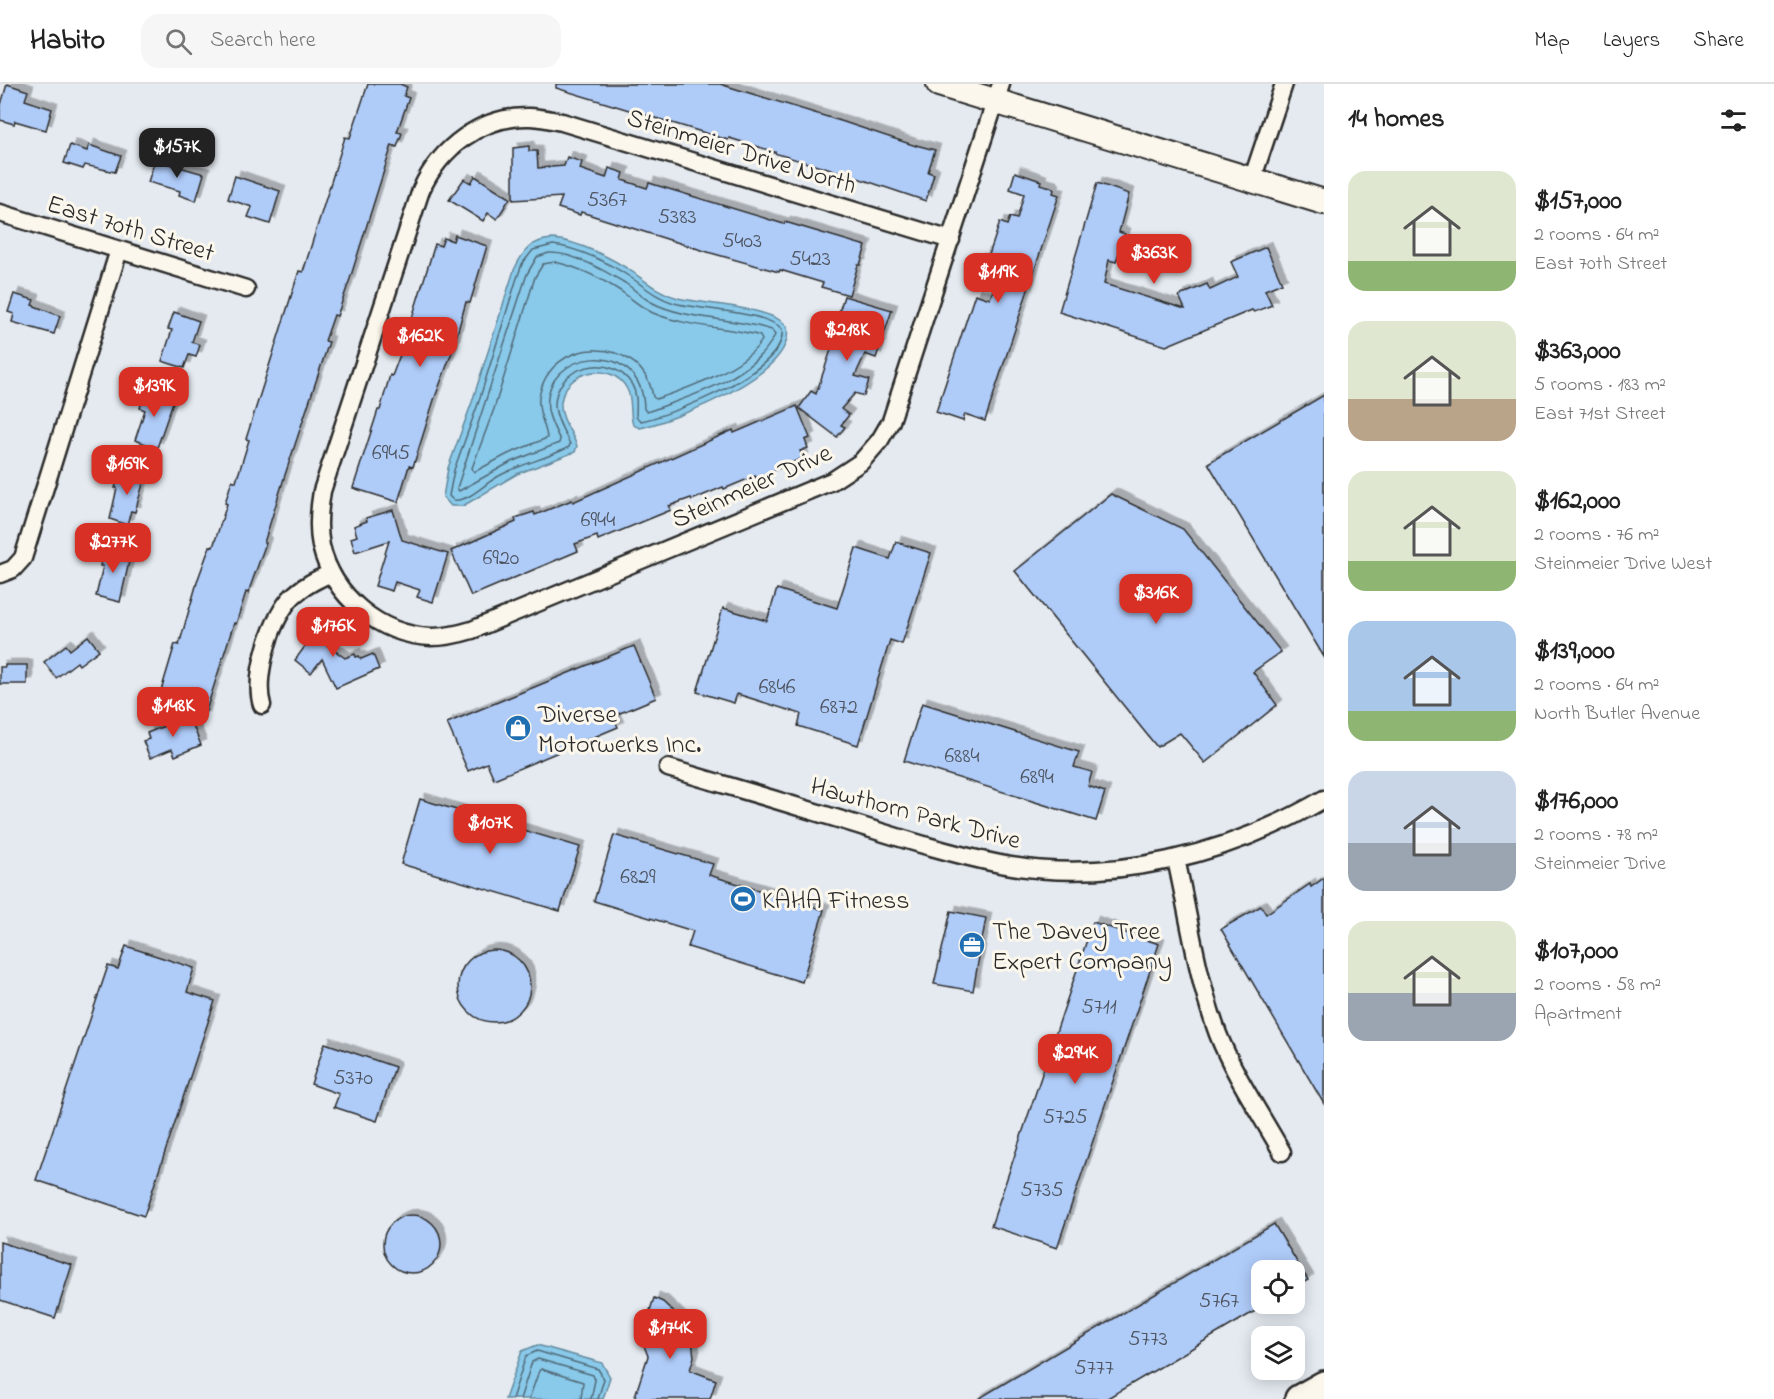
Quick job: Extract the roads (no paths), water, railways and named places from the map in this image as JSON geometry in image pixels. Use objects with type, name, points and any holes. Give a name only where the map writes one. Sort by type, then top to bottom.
[{"type":"main road","points":[[939,84],[998,93],[1252,180],[1324,202]]},
{"type":"main road","points":[[1299,1399],[1324,1385]]},
{"type":"street","points":[[1252,180],[1284,84]]},
{"type":"street","name":"Steinmeier Drive","points":[[331,573],[353,604],[376,621],[402,632],[430,637],[452,636],[472,630],[838,478],[867,456],[891,421],[998,93]]},
{"type":"street","name":"Steinmeier Drive North","points":[[331,573],[321,547],[319,533],[322,491],[418,197],[427,177],[444,154],[467,135],[496,122],[525,117],[562,122],[951,240]]},
{"type":"street","name":"East 70th Street","points":[[0,213],[246,289]]},
{"type":"street","points":[[5,573],[22,558],[119,250]]},
{"type":"street","points":[[262,705],[259,676],[280,613],[294,595],[306,585],[331,573]]},
{"type":"street","name":"Hawthorn Park Drive","points":[[668,768],[940,850],[1001,864],[1080,870],[1130,868],[1212,849],[1260,833],[1324,799]]},
{"type":"street","points":[[1176,859],[1204,988],[1214,1023],[1232,1064],[1282,1152]]},
{"type":"water","points":[[553,239],[573,243],[606,257],[672,296],[737,307],[780,320],[787,327],[785,345],[773,361],[754,378],[730,392],[705,405],[640,428],[633,425],[629,393],[620,380],[611,374],[600,372],[579,376],[564,392],[561,403],[564,420],[577,446],[575,452],[517,474],[463,506],[451,506],[443,497],[448,468],[472,402],[514,270],[521,257],[533,244]]},
{"type":"water","points":[[537,1345],[602,1363],[610,1377],[603,1399],[505,1399],[522,1351]]},
{"type":"place","name":"Diverse Motorwerks Inc.","points":[[518,728]]},
{"type":"place","name":"KAHA Fitness","points":[[743,899]]},
{"type":"place","name":"The Davey Tree Expert Company","points":[[972,945]]}]
